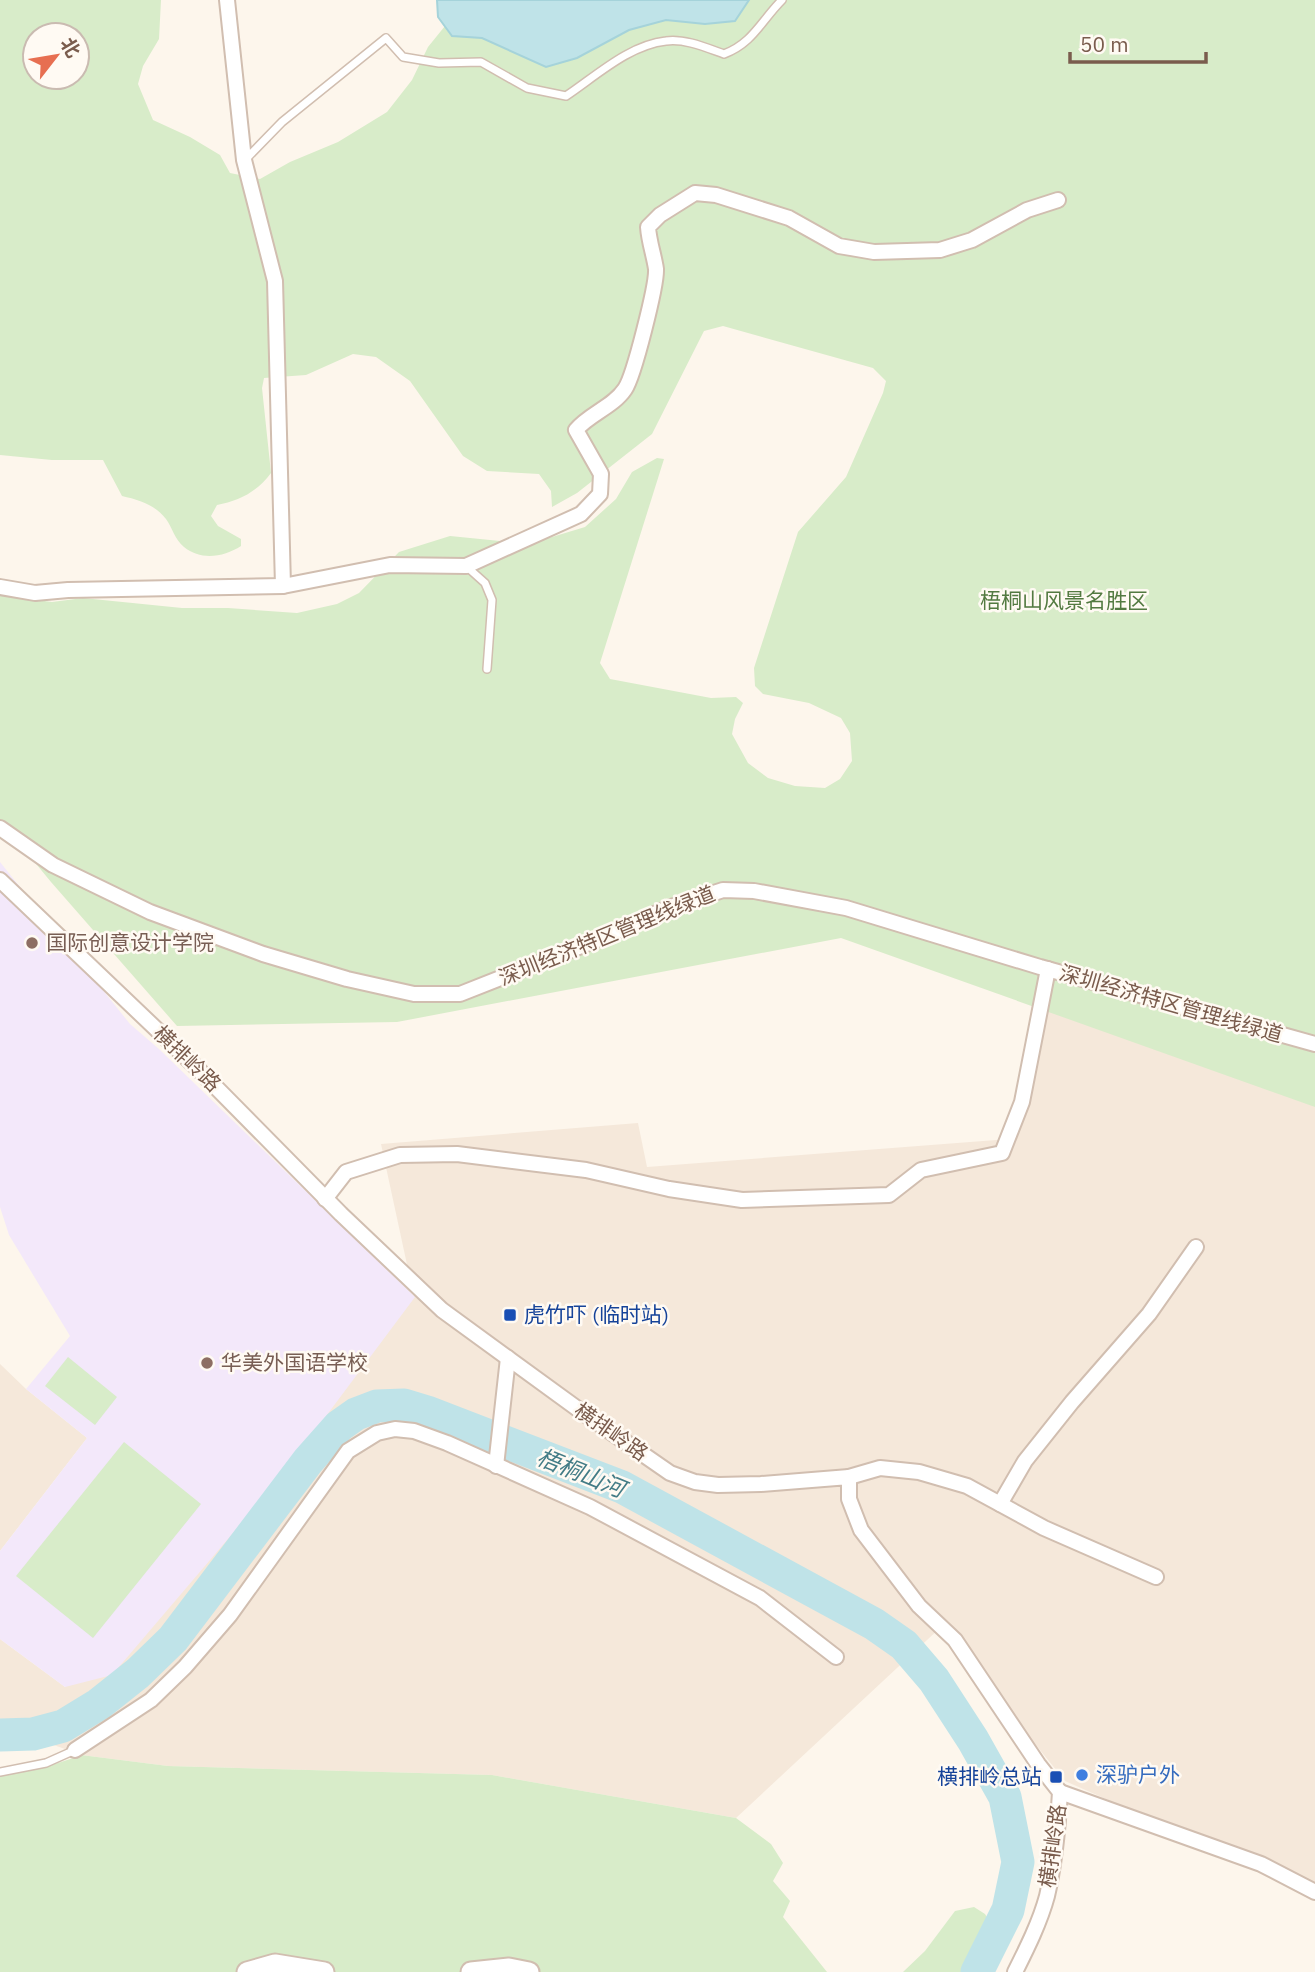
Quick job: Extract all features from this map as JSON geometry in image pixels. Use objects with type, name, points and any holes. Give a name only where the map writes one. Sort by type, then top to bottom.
[{"type":"street","points":[[227,0],[244,160],[275,281],[283,586]]},
{"type":"street","points":[[0,587],[35,593],[283,586],[390,565],[466,566],[581,514],[600,494],[601,474],[576,430],[583,421],[599,414],[625,390],[636,365],[656,271],[648,227],[660,215],[695,194],[716,195],[789,218],[839,246],[874,252],[940,250],[972,240],[1027,211],[1058,200]]},
{"type":"street","name":"深圳经济特区管理线绿道","points":[[0,828],[52,864],[150,912],[262,954],[347,979],[414,994],[460,994],[604,937],[668,908],[723,890],[754,891],[846,908],[1048,969],[1315,1044]]},
{"type":"street","name":"横排岭路","points":[[0,880],[197,1067],[326,1199],[442,1310],[670,1472],[695,1482],[718,1485],[849,1476],[849,1500],[860,1530],[919,1606],[955,1640],[1038,1764],[1060,1792],[1059,1825],[1047,1896],[1034,1933],[1015,1972]]},
{"type":"street","points":[[326,1199],[345,1172],[400,1155],[457,1154],[586,1170],[669,1189],[742,1200],[889,1195],[921,1170],[1002,1153],[1021,1102],[1048,969]]},
{"type":"street","points":[[1000,1504],[1025,1461],[1072,1402],[1149,1314],[1196,1247]]},
{"type":"street","points":[[496,1466],[508,1358]]},
{"type":"street","points":[[75,1750],[151,1700],[185,1667],[230,1615],[348,1451],[362,1440],[386,1431],[414,1431],[447,1443],[590,1507],[760,1598],[835,1657]]},
{"type":"street","points":[[849,1476],[880,1468],[919,1472],[967,1486],[1044,1528],[1156,1577]]},
{"type":"street","points":[[1060,1792],[1261,1864],[1315,1892]]},
{"type":"street","points":[[247,1972],[275,1964],[324,1972]]},
{"type":"street","points":[[471,1972],[509,1968],[529,1972]]},
{"type":"lane","points":[[244,160],[282,121],[386,38],[403,57],[439,63],[481,62],[527,88],[566,96],[640,47],[668,40],[703,46],[724,54],[738,49],[752,38],[763,20],[782,0]]},
{"type":"lane","points":[[466,566],[485,583],[492,600],[487,669]]},
{"type":"lane","points":[[0,1772],[46,1763],[75,1750]]},
{"type":"shaded area","name":"华美外国语学校","points":[[0,862],[130,1024],[415,1297],[279,1479],[112,1675],[65,1687],[0,1639],[0,1551],[87,1438],[26,1389],[70,1336],[9,1235],[0,1207]]},
{"type":"shaded area","points":[[1033,1001],[1315,1078],[1315,1891],[1065,1781],[941,1627],[736,1818],[492,1775],[168,1766],[81,1755],[0,1725],[0,1639],[65,1687],[414,1297],[381,1144],[638,1123],[647,1167],[1009,1139]]},
{"type":"shaded area","points":[[0,1364],[26,1389],[87,1438],[0,1551]]},
{"type":"green space","name":"梧桐山风景名胜区","points":[[0,0],[161,0],[159,39],[143,66],[138,84],[153,120],[220,155],[230,173],[260,179],[290,162],[338,142],[387,112],[412,80],[428,47],[445,26],[452,36],[482,38],[547,67],[577,58],[629,30],[666,20],[705,24],[734,21],[749,0],[1315,0],[1315,1107],[841,938],[397,1022],[177,1026],[0,820],[0,595],[52,602],[83,598],[182,608],[297,613],[337,604],[359,593],[399,552],[450,536],[529,544],[585,527],[616,499],[632,472],[657,458],[664,459],[600,663],[610,679],[711,698],[736,697],[743,703],[735,719],[732,734],[748,763],[768,778],[795,786],[825,788],[840,779],[852,761],[850,733],[841,718],[809,703],[763,694],[755,686],[754,668],[798,532],[846,477],[883,393],[886,381],[873,368],[723,326],[704,331],[652,434],[577,493],[552,507],[551,491],[539,474],[487,471],[463,456],[410,381],[376,357],[353,354],[306,375],[264,378],[262,388],[271,473],[247,495],[217,505],[211,516],[218,526],[241,539],[241,546],[212,556],[198,554],[181,544],[166,519],[151,506],[122,496],[103,460],[52,460],[0,455]]},
{"type":"green space","points":[[68,1357],[117,1397],[95,1425],[45,1386]]},
{"type":"green space","points":[[124,1442],[201,1504],[93,1638],[16,1576]]},
{"type":"green space","points":[[81,1755],[168,1766],[492,1775],[736,1818],[771,1844],[783,1863],[773,1881],[790,1901],[783,1917],[827,1972],[0,1972],[0,1775],[41,1768]]},
{"type":"green space","points":[[974,1907],[985,1914],[992,1926],[985,1947],[971,1972],[903,1972],[925,1951],[955,1911]]},
{"type":"water","points":[[437,0],[749,0],[735,21],[705,24],[666,20],[629,30],[577,58],[546,67],[482,38],[452,36],[438,17]]},
{"type":"waterway","name":"梧桐山河","points":[[0,1735],[33,1734],[63,1726],[99,1704],[138,1673],[173,1639],[308,1461],[339,1426],[356,1414],[377,1406],[404,1405],[622,1487],[874,1624],[904,1645],[934,1680],[973,1740],[1005,1797],[1018,1862],[1008,1910],[977,1972]]},
{"type":"place","name":"国际创意设计学院","points":[[32,943]]},
{"type":"place","name":"虎竹吓 (临时站)","points":[[510,1315]]},
{"type":"place","name":"华美外国语学校","points":[[207,1363]]},
{"type":"place","name":"深驴户外","points":[[1082,1775]]},
{"type":"place","name":"横排岭总站","points":[[1056,1777]]}]
